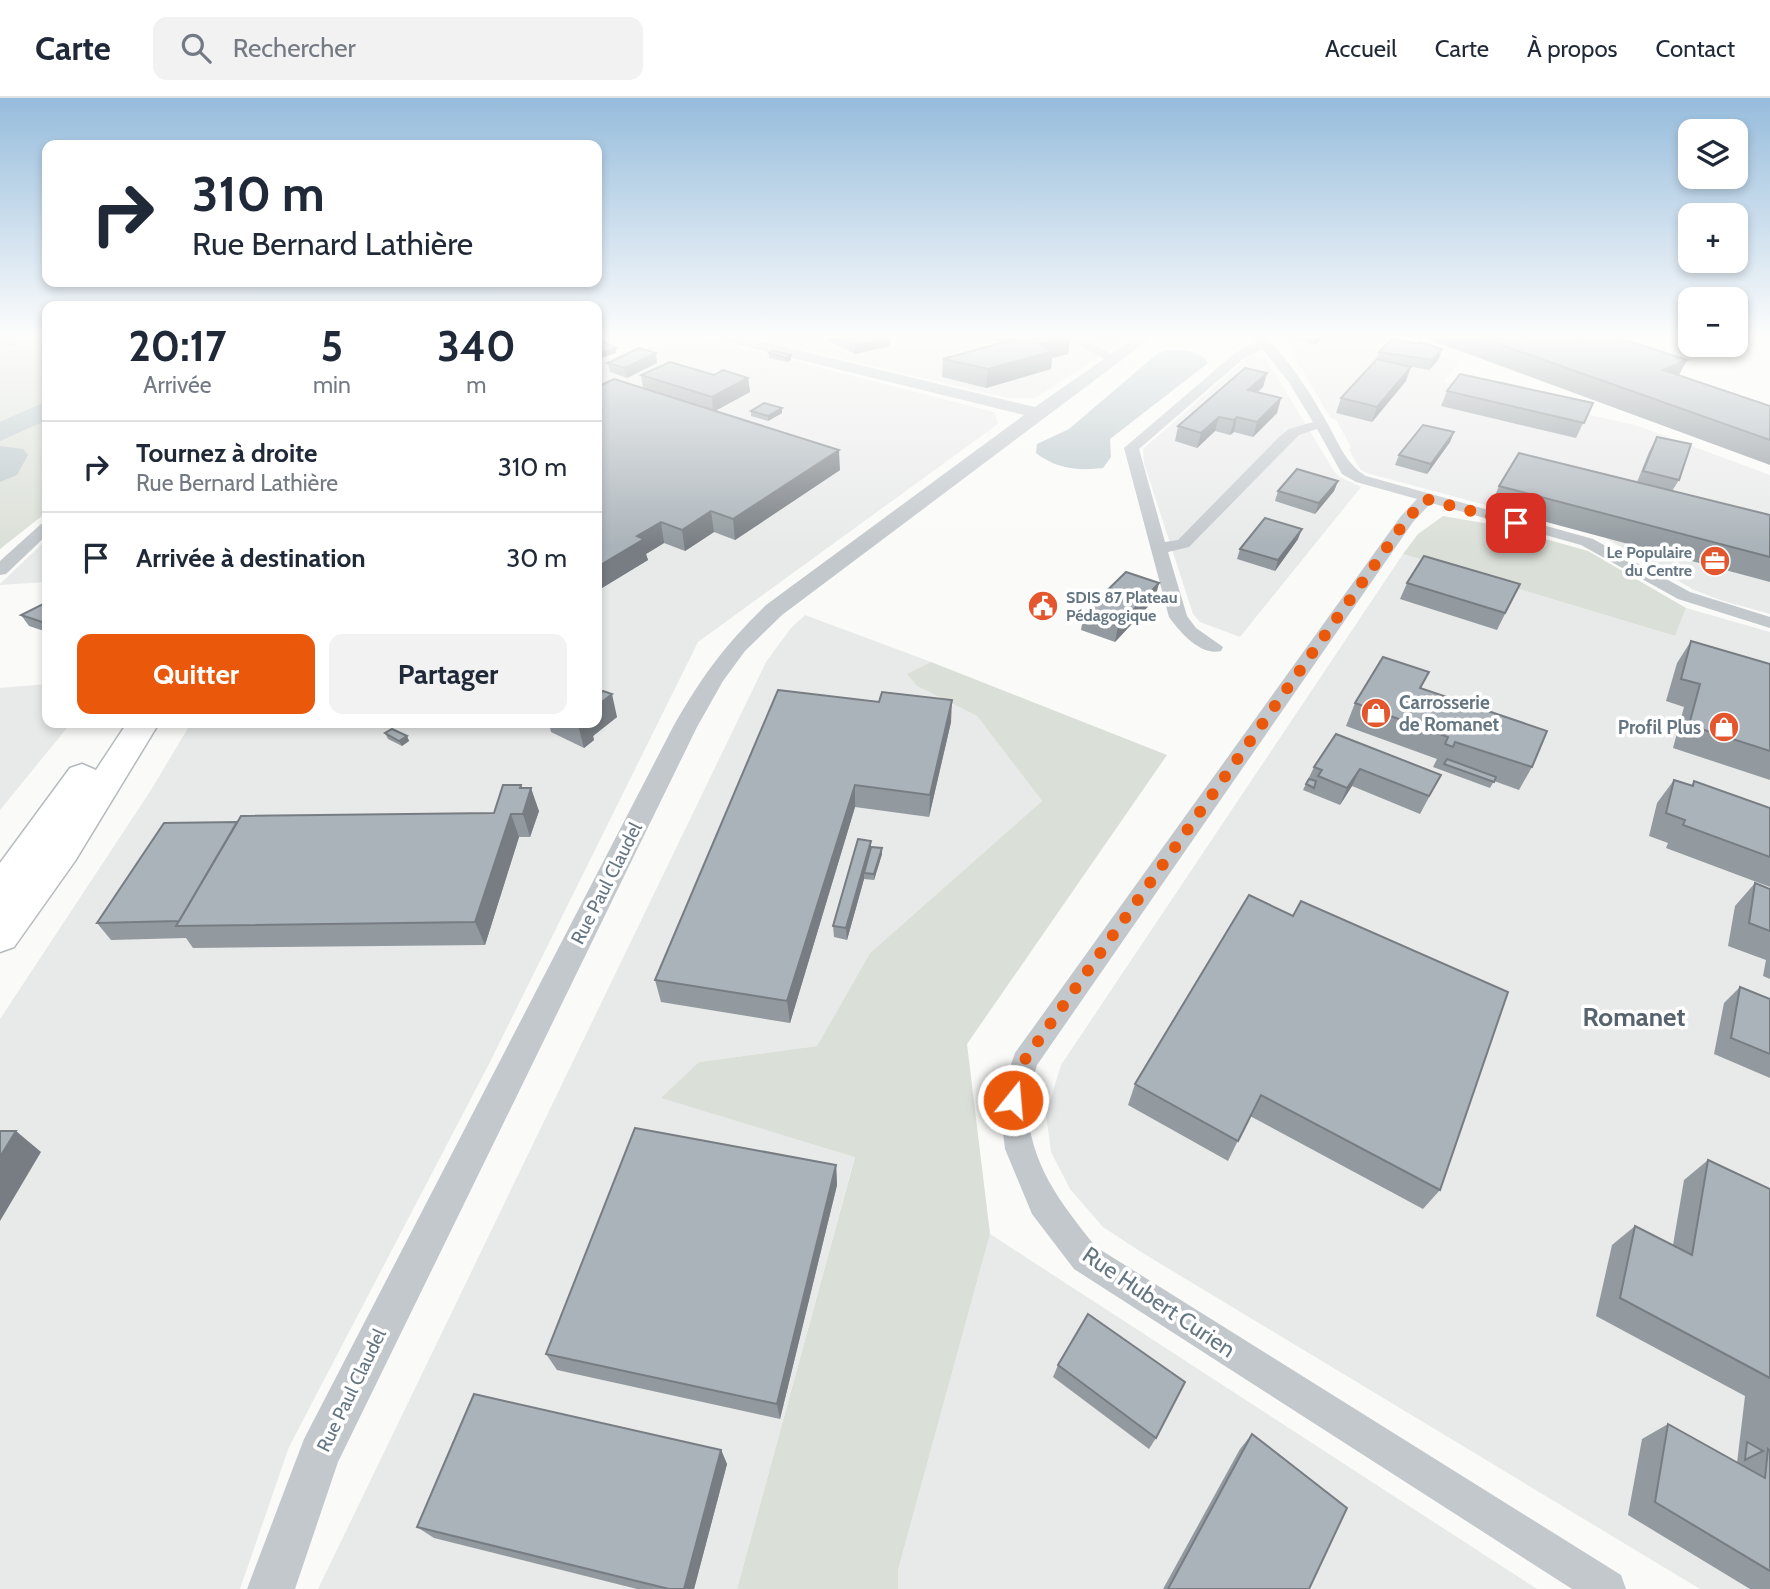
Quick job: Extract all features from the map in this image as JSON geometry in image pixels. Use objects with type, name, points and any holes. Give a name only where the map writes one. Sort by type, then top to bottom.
[{"type":"main road","points":[[0,892],[115,728]]},
{"type":"main road","points":[[0,936],[62,852],[140,728]]},
{"type":"street","points":[[1016,408],[1038,413]]},
{"type":"street","name":"Rue Paul Claudel","points":[[271,1589],[319,1454],[608,879],[712,680],[737,646],[774,610],[1045,408]]},
{"type":"street","points":[[1178,408],[1131,448],[1161,548],[1178,617],[1190,632],[1214,647]]},
{"type":"street","points":[[1308,408],[1347,471],[1371,483],[1587,542],[1620,557],[1673,590],[1712,607],[1770,624]]},
{"type":"street","points":[[1161,548],[1183,544],[1294,432],[1320,424]]},
{"type":"street","name":"Rue Hubert Curien","points":[[1426,499],[1407,519],[1024,1061],[1013,1100],[1020,1149],[1043,1204],[1085,1258],[1607,1589]]},
{"type":"street","points":[[0,570],[42,532]]},
{"type":"shaded area","points":[[0,408],[42,408],[42,516],[0,549]]},
{"type":"shaded area","points":[[602,408],[977,408],[994,412],[998,424],[698,642],[490,1062],[289,1447],[240,1589],[0,1589],[0,1019],[151,790],[188,728],[602,728]]},
{"type":"shaded area","points":[[1094,408],[1151,408],[1110,439],[1111,457],[1103,468],[1068,468],[1052,463],[1036,453],[1037,444],[1069,429]]},
{"type":"shaded area","points":[[1190,408],[1295,408],[1334,471],[1340,477],[1361,487],[1240,637],[1200,622],[1193,614],[1144,463],[1143,449]]},
{"type":"shaded area","points":[[1324,408],[1557,408],[1635,425],[1770,475],[1770,614],[1694,590],[1604,537],[1367,473],[1361,470],[1349,450],[1351,447],[1336,420],[1330,417]]},
{"type":"shaded area","points":[[1443,516],[1495,525],[1588,551],[1686,608],[1675,636],[1403,554],[1418,534]]},
{"type":"shaded area","points":[[42,544],[42,582],[0,584]]},
{"type":"shaded area","points":[[1403,554],[1675,636],[1686,608],[1770,632],[1770,1589],[1700,1589],[1141,1252],[1103,1227],[1070,1189],[1051,1152],[1046,1114],[1061,1065]]},
{"type":"shaded area","points":[[805,615],[931,662],[908,674],[917,686],[977,716],[1042,801],[870,953],[817,1046],[699,1062],[662,1098],[855,1156],[737,1589],[318,1589],[766,662],[791,628]]},
{"type":"shaded area","points":[[931,662],[1167,755],[967,1044],[990,1234],[898,1570],[898,1589],[737,1589],[855,1157],[661,1098],[699,1062],[817,1046],[870,953],[1042,801],[977,716],[917,686],[907,674]]},
{"type":"shaded area","points":[[42,684],[42,728],[67,728],[0,810],[0,688]]},
{"type":"shaded area","points":[[990,1234],[1537,1589],[898,1589],[898,1570]]},
{"type":"building","points":[[602,408],[705,408],[839,450],[733,519],[711,511],[682,530],[661,522],[637,536],[644,539],[602,564]]},
{"type":"building","points":[[757,408],[782,408],[768,416],[751,411]]},
{"type":"building","points":[[1199,408],[1271,408],[1257,422],[1237,417],[1234,420],[1219,417],[1201,433],[1178,426]]},
{"type":"building","points":[[1518,408],[1591,408],[1584,423]]},
{"type":"building","points":[[1678,408],[1770,408],[1770,440]]},
{"type":"building","points":[[1423,425],[1454,432],[1431,464],[1399,455]]},
{"type":"building","points":[[1657,437],[1691,444],[1679,480],[1643,471]]},
{"type":"building","points":[[1519,453],[1770,515],[1770,557],[1499,486]]},
{"type":"building","points":[[1297,469],[1338,481],[1319,503],[1278,491]]},
{"type":"building","points":[[1265,518],[1302,529],[1278,560],[1240,549]]},
{"type":"building","points":[[1424,556],[1520,584],[1505,613],[1407,583]]},
{"type":"building","points":[[1126,572],[1159,583],[1118,626],[1084,613]]},
{"type":"building","points":[[42,604],[42,622],[21,615]]},
{"type":"building","points":[[1691,641],[1770,664],[1770,751],[1689,725],[1700,684],[1681,679]]},
{"type":"building","points":[[1383,657],[1429,672],[1420,688],[1547,731],[1532,767],[1455,742],[1453,747],[1445,744],[1448,737],[1355,703]]},
{"type":"building","points":[[778,690],[879,702],[882,692],[952,700],[930,795],[855,785],[787,1001],[655,980]]},
{"type":"building","points":[[602,692],[612,694],[602,702]]},
{"type":"building","points":[[392,729],[407,736],[399,741],[385,733]]},
{"type":"building","points":[[1336,734],[1441,775],[1429,796],[1360,769],[1347,788],[1318,776],[1322,770],[1314,767]]},
{"type":"building","points":[[1447,759],[1496,777],[1494,782],[1444,764]]},
{"type":"building","points":[[1309,779],[1316,781],[1314,788],[1306,784]]},
{"type":"building","points":[[1674,780],[1693,786],[1694,781],[1770,808],[1770,857],[1683,825],[1685,820],[1666,813]]},
{"type":"building","points":[[503,785],[531,788],[523,814],[511,814],[475,922],[176,926],[241,816],[494,813]]},
{"type":"building","points":[[237,822],[179,921],[97,923],[164,823]]},
{"type":"building","points":[[858,839],[871,841],[846,928],[833,926]]},
{"type":"building","points":[[871,847],[882,848],[874,874],[864,873]]},
{"type":"building","points":[[1755,883],[1770,889],[1770,931],[1749,923]]},
{"type":"building","points":[[1249,895],[1293,916],[1301,901],[1508,992],[1440,1190],[1261,1095],[1238,1141],[1135,1084]]},
{"type":"building","points":[[1740,987],[1770,999],[1770,1054],[1731,1038]]},
{"type":"building","points":[[635,1128],[836,1165],[777,1404],[546,1354]]},
{"type":"building","points":[[0,1131],[16,1131],[0,1157]]},
{"type":"building","points":[[1708,1160],[1770,1189],[1770,1378],[1620,1298],[1635,1226],[1692,1255]]},
{"type":"building","points":[[1088,1314],[1185,1382],[1156,1438],[1058,1365]]},
{"type":"building","points":[[474,1394],[721,1450],[684,1589],[669,1589],[417,1527]]},
{"type":"building","points":[[1668,1424],[1765,1478],[1768,1449],[1770,1451],[1770,1571],[1655,1502]]},
{"type":"building","points":[[1252,1434],[1347,1508],[1309,1589],[1168,1589]]},
{"type":"building","points":[[1747,1442],[1763,1451],[1745,1460]]},
{"type":"waterway","points":[[0,433],[42,412]]},
{"type":"waterway","points":[[0,455],[13,455],[6,469],[0,473]]},
{"type":"place","name":"Le Populaire du Centre","points":[[1715,561]]},
{"type":"place","name":"SDIS 87 Plateau Pédagogique","points":[[1043,606]]},
{"type":"place","name":"Carrosserie de Romanet","points":[[1376,713]]},
{"type":"place","name":"Profil Plus","points":[[1724,727]]},
{"type":"district","name":"Romanet","points":[[1634,1017]]},
{"type":"route","points":[[1013,1100],[1024,1061],[1407,519],[1426,499],[1516,523]]}]
